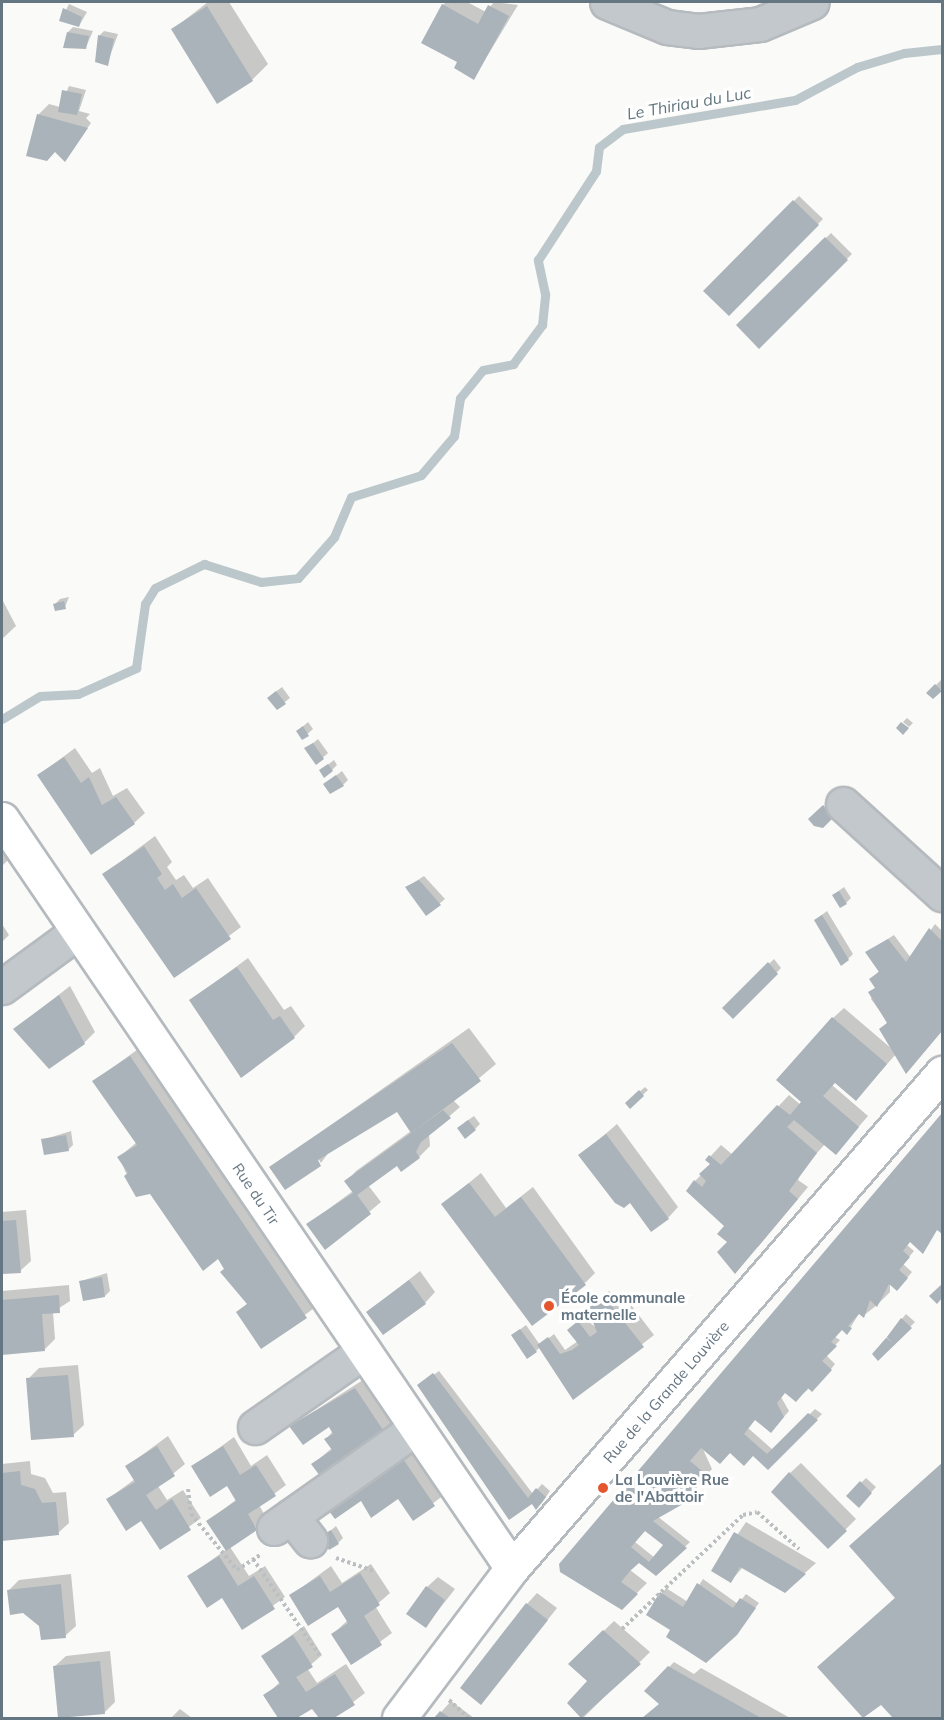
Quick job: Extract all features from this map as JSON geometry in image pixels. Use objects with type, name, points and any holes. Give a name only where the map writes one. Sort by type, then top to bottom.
[{"type":"main road","name":"Rue du Tir","points":[[2,819],[512,1568]]},
{"type":"main road","name":"Rue de la Grande Louvière","points":[[399,1719],[512,1568],[942,1073]]},
{"type":"street","points":[[607,2],[667,27],[698,31],[760,24],[812,2]]},
{"type":"street","points":[[843,804],[942,894]]},
{"type":"street","points":[[2,987],[77,932]]},
{"type":"street","points":[[255,1427],[364,1351]]},
{"type":"street","points":[[294,1538],[416,1428]]},
{"type":"path","points":[[188,1490],[191,1514],[237,1570],[294,1538],[373,1571]]},
{"type":"path","points":[[622,1629],[743,1515],[757,1512],[799,1549]]},
{"type":"path","points":[[254,1559],[320,1656]]},
{"type":"building","points":[[442,4],[478,24],[488,5],[509,16],[474,80],[454,68],[457,62],[421,43]]},
{"type":"building","points":[[207,6],[253,81],[217,104],[171,29]]},
{"type":"building","points":[[63,8],[82,17],[79,27],[59,21]]},
{"type":"building","points":[[67,32],[89,36],[86,49],[63,48]]},
{"type":"building","points":[[98,35],[114,39],[108,66],[95,62]]},
{"type":"building","points":[[62,90],[82,94],[77,115],[58,112]]},
{"type":"building","points":[[37,114],[88,128],[65,162],[55,152],[47,161],[26,156]]},
{"type":"building","points":[[793,200],[819,225],[729,316],[703,291]]},
{"type":"building","points":[[825,237],[848,260],[759,349],[736,325]]},
{"type":"building","points":[[64,601],[66,609],[55,611],[53,604]]},
{"type":"building","points":[[935,684],[942,691],[933,699],[926,693]]},
{"type":"building","points":[[276,691],[286,704],[277,710],[267,698]]},
{"type":"building","points":[[901,722],[909,728],[903,735],[896,728]]},
{"type":"building","points":[[303,726],[309,736],[302,740],[296,731]]},
{"type":"building","points":[[313,743],[324,759],[316,765],[304,748]]},
{"type":"building","points":[[64,757],[81,783],[89,777],[102,805],[116,797],[135,824],[91,855],[37,775]]},
{"type":"building","points":[[328,764],[333,771],[324,778],[319,770]]},
{"type":"building","points":[[336,775],[344,786],[330,794],[323,784]]},
{"type":"building","points":[[823,805],[834,817],[823,828],[814,826],[808,819]]},
{"type":"building","points":[[144,846],[162,874],[157,878],[165,890],[173,884],[182,898],[196,888],[231,939],[174,978],[102,874]]},
{"type":"building","points":[[419,880],[441,905],[426,916],[405,887]]},
{"type":"building","points":[[839,891],[847,904],[840,908],[832,895]]},
{"type":"building","points":[[822,915],[849,960],[841,966],[814,920]]},
{"type":"building","points":[[929,928],[942,941],[942,1031],[906,1074],[879,1029],[887,1023],[868,992],[875,988],[869,979],[879,972],[865,952],[888,939],[906,962]]},
{"type":"building","points":[[768,962],[778,974],[733,1019],[722,1008]]},
{"type":"building","points":[[237,967],[273,1020],[280,1016],[295,1038],[241,1078],[189,1000]]},
{"type":"building","points":[[59,995],[85,1044],[49,1069],[13,1029]]},
{"type":"building","points":[[832,1017],[887,1064],[856,1101],[835,1083],[823,1096],[859,1127],[836,1155],[794,1120],[787,1127],[817,1153],[789,1191],[798,1199],[735,1274],[717,1252],[727,1242],[717,1234],[724,1226],[686,1191],[694,1180],[702,1187],[706,1181],[699,1174],[710,1164],[705,1160],[709,1155],[721,1165],[777,1105],[790,1115],[801,1102],[776,1080]]},
{"type":"building","points":[[452,1043],[481,1081],[411,1133],[397,1112],[318,1160],[321,1166],[285,1190],[269,1167]]},
{"type":"building","points":[[130,1056],[307,1318],[261,1349],[236,1312],[247,1304],[220,1272],[224,1269],[218,1259],[203,1271],[150,1194],[136,1197],[124,1176],[128,1173],[117,1157],[137,1145],[92,1081]]},
{"type":"building","points":[[639,1090],[644,1096],[630,1109],[625,1103]]},
{"type":"building","points":[[443,1110],[451,1118],[421,1142],[416,1152],[420,1158],[401,1172],[397,1166],[357,1195],[371,1214],[325,1250],[306,1224],[353,1193],[344,1181]]},
{"type":"building","points":[[942,1113],[942,1234],[937,1230],[923,1254],[910,1242],[903,1251],[910,1257],[899,1270],[908,1278],[897,1291],[889,1284],[877,1307],[870,1300],[864,1318],[859,1314],[848,1326],[852,1328],[847,1335],[842,1330],[831,1342],[837,1346],[822,1361],[832,1370],[812,1392],[808,1388],[796,1402],[785,1393],[777,1403],[784,1417],[771,1433],[755,1420],[744,1434],[767,1454],[808,1413],[818,1420],[768,1470],[753,1456],[744,1466],[730,1453],[720,1464],[701,1448],[690,1461],[703,1472],[702,1481],[683,1504],[653,1521],[687,1548],[656,1576],[639,1563],[630,1571],[621,1582],[638,1594],[622,1610],[560,1572],[559,1564]],"holes":[[[645,1531],[663,1545],[649,1562],[631,1547]]]},
{"type":"building","points":[[468,1120],[476,1130],[465,1139],[457,1128]]},
{"type":"building","points":[[606,1134],[669,1219],[651,1232],[630,1203],[624,1208],[615,1203],[578,1155]]},
{"type":"building","points":[[66,1135],[69,1151],[44,1155],[41,1139]]},
{"type":"building","points":[[469,1183],[495,1217],[521,1197],[586,1285],[532,1326],[441,1204]]},
{"type":"building","points":[[16,1220],[21,1273],[2,1274],[2,1221]]},
{"type":"building","points":[[102,1277],[105,1297],[83,1301],[79,1281]]},
{"type":"building","points":[[409,1280],[426,1304],[383,1335],[366,1312]]},
{"type":"building","points":[[942,1284],[942,1298],[937,1304],[929,1296]]},
{"type":"building","points":[[59,1295],[60,1313],[42,1314],[45,1351],[2,1355],[2,1300]]},
{"type":"building","points":[[603,1295],[644,1347],[573,1400],[537,1345],[548,1337],[560,1354],[572,1350],[579,1345],[567,1330],[578,1321],[590,1337],[597,1332],[587,1308]]},
{"type":"building","points":[[901,1318],[912,1328],[878,1361],[872,1354],[886,1338],[893,1343],[887,1337]]},
{"type":"building","points":[[520,1329],[537,1352],[527,1359],[511,1335]]},
{"type":"building","points":[[433,1373],[528,1498],[536,1488],[546,1497],[536,1510],[532,1504],[509,1520],[417,1385]]},
{"type":"building","points":[[68,1375],[74,1437],[31,1440],[26,1378]]},
{"type":"building","points":[[355,1388],[387,1436],[323,1480],[311,1464],[332,1450],[324,1439],[333,1434],[329,1427],[303,1445],[289,1426]]},
{"type":"building","points":[[157,1446],[175,1476],[146,1495],[156,1510],[172,1499],[191,1530],[160,1550],[141,1521],[126,1531],[106,1499],[135,1482],[125,1466]]},
{"type":"building","points":[[223,1446],[240,1475],[256,1465],[276,1496],[248,1514],[257,1530],[226,1551],[206,1521],[236,1501],[227,1486],[210,1497],[191,1466]]},
{"type":"building","points":[[397,1450],[435,1506],[413,1521],[398,1499],[371,1518],[361,1501],[335,1519],[322,1502]]},
{"type":"building","points":[[942,1463],[942,1717],[893,1718],[881,1705],[863,1718],[817,1667],[895,1598],[849,1546]]},
{"type":"building","points":[[20,1471],[21,1485],[35,1489],[42,1503],[56,1502],[59,1535],[2,1541],[2,1473]]},
{"type":"building","points":[[789,1472],[847,1531],[828,1549],[771,1492]]},
{"type":"building","points":[[860,1481],[872,1493],[859,1508],[846,1496]]},
{"type":"building","points":[[331,1530],[339,1544],[329,1550],[321,1536]]},
{"type":"building","points":[[734,1532],[806,1574],[785,1593],[740,1567],[731,1583],[711,1571]]},
{"type":"building","points":[[219,1556],[238,1586],[254,1576],[275,1609],[242,1630],[222,1598],[207,1608],[187,1576]]},
{"type":"building","points":[[360,1573],[380,1605],[364,1616],[382,1645],[351,1665],[331,1634],[348,1623],[338,1607],[308,1626],[289,1595],[320,1576],[330,1592]]},
{"type":"building","points":[[697,1583],[733,1608],[740,1598],[756,1608],[737,1635],[706,1663],[666,1637],[670,1630],[646,1615],[660,1592],[683,1607]]},
{"type":"building","points":[[61,1584],[66,1638],[41,1640],[39,1626],[23,1613],[10,1615],[7,1590]]},
{"type":"building","points":[[426,1586],[445,1600],[426,1628],[406,1614]]},
{"type":"building","points":[[526,1603],[548,1620],[481,1705],[460,1688]]},
{"type":"building","points":[[603,1630],[641,1664],[581,1718],[567,1703],[587,1681],[568,1664]]},
{"type":"building","points":[[293,1635],[313,1667],[296,1677],[306,1692],[335,1674],[355,1705],[334,1718],[319,1718],[312,1709],[297,1718],[278,1718],[263,1695],[280,1684],[261,1656]]},
{"type":"building","points":[[100,1661],[105,1714],[58,1718],[53,1666]]},
{"type":"building","points":[[668,1666],[761,1718],[642,1718],[659,1704],[644,1691]]},
{"type":"building","points":[[440,1711],[450,1718],[434,1718]]},
{"type":"waterway","name":"Le Thiriau du Luc","points":[[2,719],[40,696],[78,694],[136,668],[145,604],[155,588],[204,564],[261,582],[298,578],[334,537],[351,497],[421,475],[454,436],[460,398],[483,370],[513,364],[542,325],[545,294],[538,260],[596,171],[599,147],[623,129],[795,100],[857,67],[904,53],[942,49]]},
{"type":"place","name":"École communale maternelle","points":[[549,1306]]},
{"type":"place","name":"La Louvière Rue de l'Abattoir","points":[[603,1488]]}]
